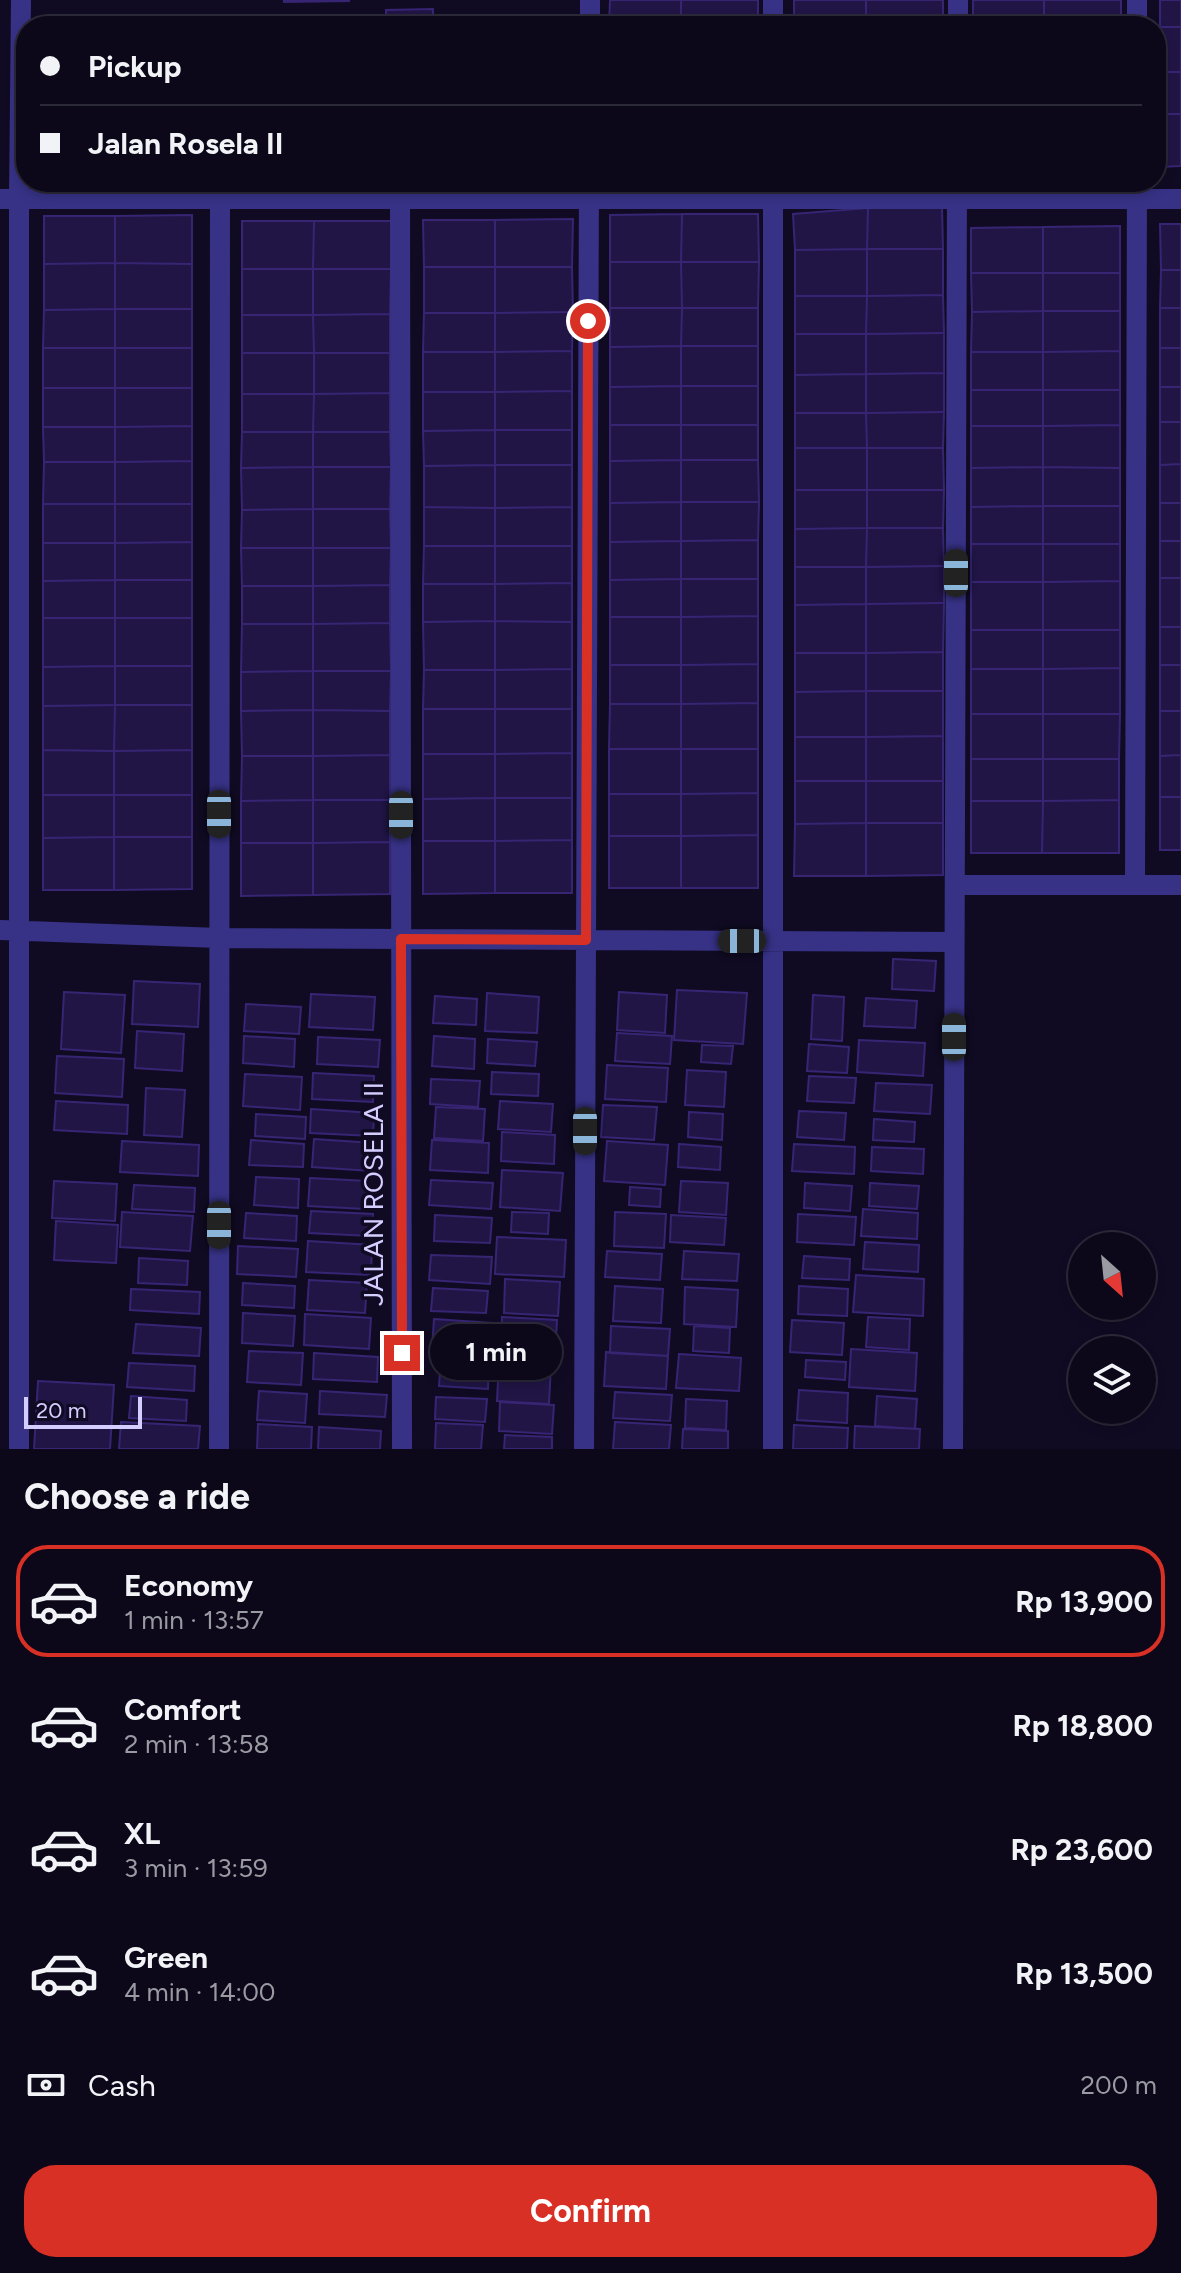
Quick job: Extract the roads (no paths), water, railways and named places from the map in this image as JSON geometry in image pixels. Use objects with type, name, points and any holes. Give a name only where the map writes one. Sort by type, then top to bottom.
[{"type":"street","points":[[16,83],[9,199],[10,929],[19,1449]]},
{"type":"street","points":[[9,199],[400,197],[535,192]]},
{"type":"street","points":[[584,1449],[589,192]]},
{"type":"street","points":[[773,192],[773,1449]]},
{"type":"street","points":[[953,1449],[957,192]]},
{"type":"street","points":[[1135,885],[1137,192]]},
{"type":"street","points":[[1147,192],[1181,199]]},
{"type":"street","points":[[219,1449],[220,197]]},
{"type":"street","name":"JALAN ROSELA II","points":[[400,197],[402,1449]]},
{"type":"street","points":[[955,885],[1181,885]]},
{"type":"street","points":[[10,929],[219,938],[954,942]]}]
